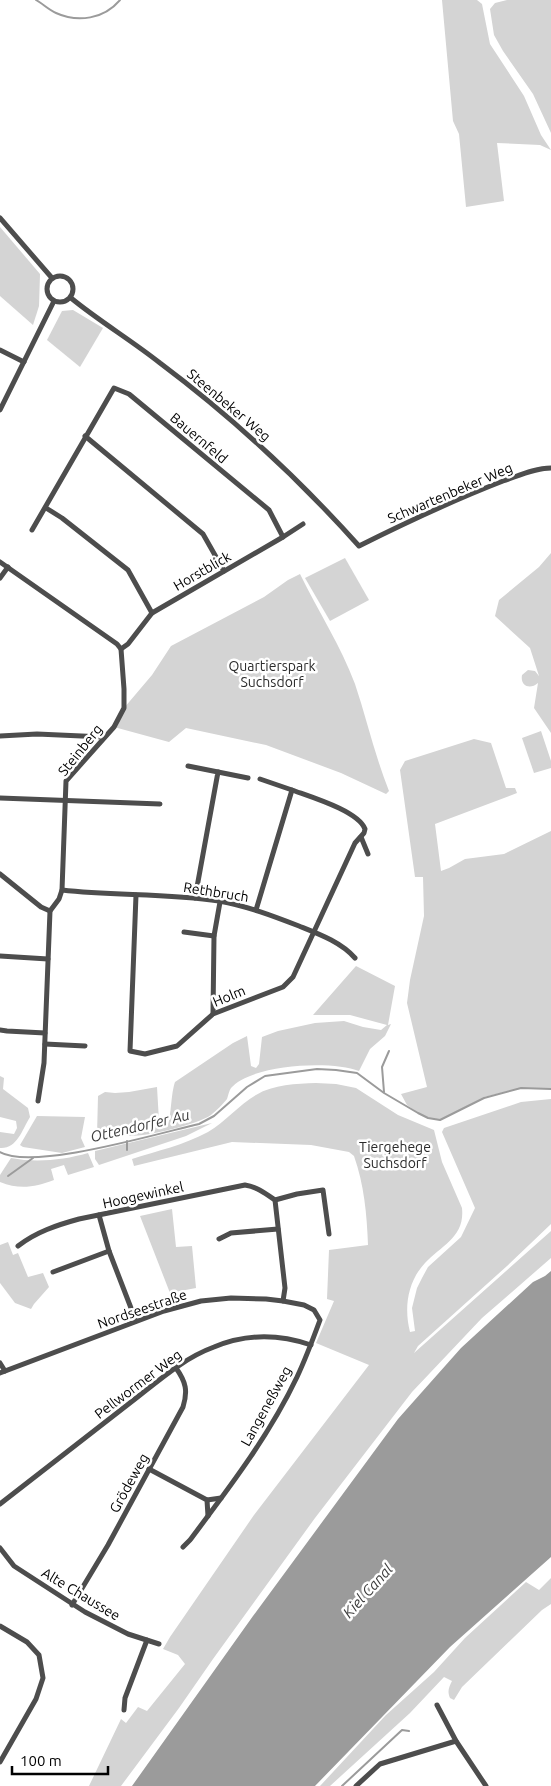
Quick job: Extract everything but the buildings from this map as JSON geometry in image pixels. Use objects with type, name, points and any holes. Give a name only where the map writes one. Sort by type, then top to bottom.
[{"type":"street","points":[[0,218],[52,278]]},
{"type":"street","points":[[59,275],[69,278],[74,286],[71,298],[60,302],[54,301],[48,295],[48,283],[52,278],[59,275]]},
{"type":"street","name":"Steenbeker Weg","points":[[71,298],[208,401],[272,457],[329,512],[359,546]]},
{"type":"street","points":[[0,410],[54,301]]},
{"type":"street","points":[[0,350],[24,362]]},
{"type":"street","name":"Bauernfeld","points":[[85,436],[114,388],[129,394],[268,510],[283,537]]},
{"type":"street","points":[[32,530],[85,436],[203,534],[224,571]]},
{"type":"street","name":"Schwartenbeker Weg","points":[[359,546],[470,494],[517,476],[551,468]]},
{"type":"street","points":[[46,508],[62,518],[128,570],[152,613]]},
{"type":"street","name":"Horstblick","points":[[120,649],[128,644],[152,613],[303,524]]},
{"type":"street","points":[[0,562],[117,644],[120,649]]},
{"type":"street","points":[[0,578],[8,567]]},
{"type":"street","name":"Steinberg","points":[[38,1101],[45,1044],[50,911],[59,899],[62,890],[66,781],[114,726],[124,708],[120,649]]},
{"type":"street","points":[[0,736],[37,734],[104,737]]},
{"type":"street","points":[[188,766],[248,778]]},
{"type":"street","points":[[195,898],[218,772]]},
{"type":"street","points":[[260,779],[327,803],[359,819],[366,829],[361,838],[368,854]]},
{"type":"street","points":[[256,910],[292,790]]},
{"type":"street","points":[[0,798],[160,804]]},
{"type":"street","name":"Holm","points":[[136,895],[130,1051],[144,1054],[177,1046],[213,1014],[283,987],[293,977],[355,843],[361,838]]},
{"type":"street","points":[[0,874],[41,907],[50,911]]},
{"type":"street","name":"Rethbruch","points":[[62,890],[195,898],[256,910],[315,932],[347,948],[355,958]]},
{"type":"street","points":[[213,1014],[214,936],[220,902]]},
{"type":"street","points":[[184,932],[214,936]]},
{"type":"street","points":[[0,956],[48,959]]},
{"type":"street","points":[[0,1030],[45,1033]]},
{"type":"street","points":[[45,1044],[85,1046]]},
{"type":"street","name":"Hoogewinkel","points":[[18,1246],[30,1237],[58,1224],[245,1185],[262,1190],[275,1200]]},
{"type":"street","points":[[284,1301],[285,1288],[275,1200],[323,1190],[329,1234]]},
{"type":"street","points":[[99,1215],[109,1251],[136,1321]]},
{"type":"street","points":[[218,1239],[231,1233],[278,1229]]},
{"type":"street","points":[[53,1272],[109,1251]]},
{"type":"street","name":"Nordseestraße","points":[[3,1372],[136,1321],[201,1301],[232,1298],[284,1301],[304,1305],[314,1310],[320,1320]]},
{"type":"street","name":"Langeneßweg","points":[[183,1547],[257,1448],[297,1377],[320,1320]]},
{"type":"street","name":"Pellwormer Weg","points":[[0,1504],[198,1353],[242,1339],[276,1337],[311,1344]]},
{"type":"street","points":[[0,1363],[3,1372]]},
{"type":"street","name":"Grödeweg","points":[[72,1605],[108,1545],[183,1407],[186,1398],[184,1381],[176,1368]]},
{"type":"street","points":[[149,1469],[207,1500],[221,1498]]},
{"type":"street","points":[[207,1500],[208,1516]]},
{"type":"street","name":"Alte Chaussee","points":[[0,1548],[14,1566],[72,1605],[128,1634],[160,1644]]},
{"type":"street","points":[[0,1626],[27,1642],[39,1655],[43,1678],[36,1699],[0,1762]]},
{"type":"street","points":[[124,1710],[125,1698],[147,1640]]},
{"type":"street","points":[[437,1706],[456,1741],[486,1786]]},
{"type":"street","points":[[356,1786],[372,1770],[385,1762],[456,1741]]},
{"type":"green space","points":[[442,0],[477,0],[482,4],[490,44],[524,96],[541,135],[551,150],[540,145],[497,143],[504,201],[466,207],[459,134],[453,121]]},
{"type":"green space","points":[[507,0],[551,0],[551,133],[533,94],[494,35],[490,9],[495,3]]},
{"type":"green space","points":[[0,227],[40,274],[39,306],[33,325],[0,296]]},
{"type":"green space","points":[[73,310],[103,328],[80,367],[47,340],[62,311]]},
{"type":"green space","points":[[551,553],[551,733],[534,708],[538,683],[526,686],[522,679],[522,675],[528,670],[535,671],[539,676],[530,648],[495,616],[499,600],[539,567]]},
{"type":"green space","points":[[345,558],[369,600],[330,621],[305,578]]},
{"type":"green space","name":"Quartierspark Suchsdorf","points":[[300,574],[336,642],[355,684],[379,765],[389,791],[386,794],[341,773],[266,745],[186,728],[169,742],[114,727],[124,708],[152,675],[171,646],[264,597]]},
{"type":"green space","points":[[541,731],[551,761],[551,768],[534,773],[522,738]]},
{"type":"green space","points":[[474,739],[491,743],[506,788],[515,788],[517,793],[435,824],[441,871],[465,859],[504,854],[551,831],[551,1089],[521,1088],[484,1097],[440,1120],[428,1118],[418,1113],[407,1105],[401,1094],[427,1087],[407,1003],[424,916],[423,877],[415,877],[400,770],[405,761]]},
{"type":"green space","points":[[356,966],[395,986],[388,1025],[391,1024],[385,1036],[370,1049],[359,1071],[312,1065],[273,1069],[241,1080],[231,1088],[227,1099],[215,1112],[204,1119],[172,1129],[138,1136],[97,1135],[98,1096],[105,1092],[129,1092],[157,1087],[159,1121],[163,1124],[168,1124],[175,1082],[233,1043],[247,1036],[251,1066],[256,1068],[259,1064],[262,1037],[278,1031],[315,1023],[344,1021],[381,1030],[387,1025],[350,1015],[313,1015]]},
{"type":"green space","points":[[0,1076],[4,1078],[3,1089],[28,1108],[30,1117],[15,1142],[0,1148],[0,1132],[14,1134],[17,1128],[16,1121],[0,1117]]},
{"type":"green space","name":"Tiergehege Suchsdorf","points":[[316,1083],[356,1088],[398,1115],[434,1130],[442,1162],[462,1208],[462,1218],[460,1226],[451,1240],[425,1263],[414,1279],[407,1305],[410,1332],[415,1331],[412,1308],[417,1288],[422,1278],[428,1267],[461,1237],[475,1208],[442,1132],[444,1128],[521,1102],[551,1099],[551,1224],[418,1346],[414,1353],[551,1231],[551,1258],[482,1318],[412,1392],[315,1518],[121,1786],[89,1786],[121,1719],[126,1723],[138,1707],[147,1711],[185,1664],[178,1655],[163,1649],[170,1637],[254,1515],[369,1365],[316,1343],[334,1301],[327,1299],[329,1250],[368,1245],[364,1200],[354,1156],[349,1152],[311,1145],[232,1142],[134,1166],[132,1159],[199,1137],[263,1091],[285,1085]]},
{"type":"green space","points":[[37,1116],[85,1117],[81,1138],[85,1147],[62,1153],[23,1147],[20,1145]]},
{"type":"green space","points":[[212,1123],[186,1136],[99,1165],[95,1159],[95,1151]]},
{"type":"green space","points":[[88,1153],[94,1167],[68,1175],[64,1165],[51,1169],[54,1180],[34,1186],[21,1187],[0,1182],[0,1175],[11,1158],[50,1160]]},
{"type":"green space","points":[[172,1209],[176,1247],[192,1246],[196,1288],[170,1293],[140,1216]]},
{"type":"green space","points":[[8,1242],[13,1255],[18,1253],[28,1277],[43,1273],[49,1287],[31,1309],[15,1303],[0,1283],[0,1245]]},
{"type":"green space","points":[[551,1578],[551,1604],[542,1610],[462,1687],[454,1700],[450,1698],[449,1693],[452,1681],[444,1677],[410,1713],[330,1786],[320,1786],[386,1715],[434,1672],[465,1638],[526,1582],[539,1590]]},
{"type":"water","name":"Kiel Canal","points":[[551,1271],[551,1557],[450,1647],[315,1786],[132,1786],[253,1616],[398,1419],[461,1348],[533,1282]]},
{"type":"waterway","name":"Ottendorfer Au","points":[[36,0],[56,13],[73,18],[99,15],[120,0]]},
{"type":"waterway","points":[[384,1092],[382,1067],[389,1051]]},
{"type":"waterway","name":"Ottendorfer Au","points":[[0,1152],[16,1157],[67,1154],[127,1142],[199,1124],[214,1116],[247,1087],[265,1076],[317,1069],[357,1073],[384,1093],[418,1113],[428,1118],[440,1120],[484,1098],[521,1088],[551,1089]]},
{"type":"waterway","points":[[127,1141],[127,1150]]},
{"type":"waterway","points":[[8,1176],[33,1158]]},
{"type":"waterway","points":[[342,1786],[402,1730],[409,1731]]}]
